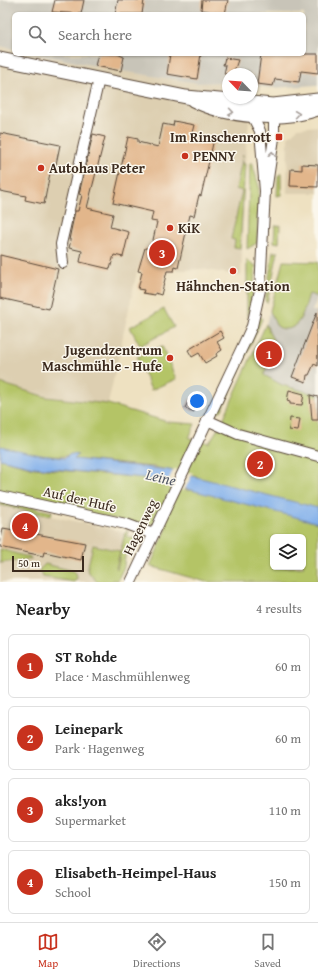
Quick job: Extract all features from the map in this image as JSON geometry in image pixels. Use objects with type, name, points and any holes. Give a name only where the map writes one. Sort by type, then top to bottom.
[{"type":"main road","points":[[0,59],[249,109],[274,110],[295,115],[318,108]]},
{"type":"main road","points":[[274,110],[318,100]]},
{"type":"street","points":[[63,263],[61,244],[100,79]]},
{"type":"street","points":[[249,109],[260,131],[265,191]]},
{"type":"street","points":[[265,191],[270,169],[274,110]]},
{"type":"street","name":"Hagenweg","points":[[130,582],[249,332],[257,307],[260,290],[265,191]]},
{"type":"street","points":[[207,420],[238,434],[318,456]]},
{"type":"street","name":"Auf der Hufe","points":[[0,496],[126,524],[154,532]]},
{"type":"shaded area","points":[[0,0],[318,0],[318,85],[270,88],[258,86],[258,68],[222,68],[222,82],[197,83],[121,71],[46,56],[306,56],[306,12],[12,12],[12,49],[0,46]]},
{"type":"shaded area","points":[[0,46],[12,49],[12,56],[46,56],[121,71],[197,83],[222,82],[222,104],[251,104],[246,145],[241,276],[202,269],[159,271],[138,267],[108,404],[46,397],[0,383]]},
{"type":"shaded area","points":[[318,126],[318,193],[287,193],[288,137],[298,128]]},
{"type":"shaded area","points":[[309,294],[318,297],[312,311],[318,311],[318,395],[282,385],[264,375],[276,347],[266,324],[270,311],[277,326],[283,329],[294,327]]},
{"type":"shaded area","points":[[0,505],[125,532],[115,582],[0,582]]},
{"type":"green space","points":[[243,155],[242,164],[245,164],[240,248],[234,247],[235,240],[231,239],[242,191],[236,189]]},
{"type":"green space","points":[[250,163],[252,163],[259,186],[257,243],[247,249]]},
{"type":"green space","points":[[281,173],[281,195],[277,196],[278,176]]},
{"type":"green space","points":[[280,225],[279,243],[274,242],[275,226]]},
{"type":"green space","points":[[273,252],[278,252],[267,303],[265,301]]},
{"type":"green space","points":[[247,260],[256,266],[252,300],[247,318]]},
{"type":"green space","points":[[283,261],[318,262],[318,297],[309,294],[299,321],[291,328],[286,329],[277,326],[270,311]]},
{"type":"green space","points":[[164,309],[174,327],[140,346],[130,327]]},
{"type":"green space","points":[[259,315],[262,319],[222,410],[216,414],[248,347]]},
{"type":"green space","points":[[266,324],[276,347],[264,375],[282,385],[318,395],[318,582],[206,582],[150,566],[167,528],[148,523],[146,526],[0,494],[0,459],[34,468],[145,478],[190,491],[197,476],[154,467],[73,459],[77,455],[71,454],[65,456],[47,456],[0,446],[0,383],[46,397],[108,404],[168,422],[195,424],[189,438],[209,443],[222,422]]},
{"type":"green space","points":[[162,346],[176,379],[151,390],[137,357]]},
{"type":"green space","points":[[0,500],[52,512],[51,516],[0,505]]},
{"type":"green space","points":[[128,530],[127,536],[133,539],[137,533],[140,535],[137,541],[129,548],[125,556],[124,567],[117,581],[97,582],[87,570],[93,545],[120,551],[117,569],[125,532]]},
{"type":"green space","points":[[0,549],[31,558],[31,559],[0,563]]},
{"type":"green space","points":[[45,564],[74,571],[77,578],[74,582],[43,577],[39,570]]},
{"type":"water","name":"Leine","points":[[0,446],[40,455],[64,458],[71,454],[78,455],[74,459],[169,470],[318,508],[318,523],[145,478],[34,467],[0,459]]},
{"type":"pier","points":[[174,469],[193,473],[184,491],[165,486]]},
{"type":"building","points":[[55,0],[84,0],[81,12],[52,12]]},
{"type":"building","points":[[118,0],[144,0],[142,12],[115,12]]},
{"type":"building","points":[[202,0],[228,0],[225,12],[201,10]]},
{"type":"building","points":[[306,54],[318,54],[318,73],[301,71],[299,82],[275,79],[273,86],[258,84],[261,56],[306,56]]},
{"type":"building","points":[[98,56],[124,57],[121,71],[95,66]]},
{"type":"building","points":[[170,56],[201,56],[197,79],[167,74]]},
{"type":"building","points":[[225,58],[238,60],[235,68],[225,68],[226,65],[223,65]]},
{"type":"building","points":[[174,121],[194,125],[192,133],[214,139],[201,196],[199,195],[194,216],[190,215],[178,268],[175,267],[174,271],[167,271],[161,295],[155,293],[155,295],[143,293],[144,290],[138,289],[142,272],[138,271],[145,248],[151,249],[157,222],[151,221],[153,212],[113,203],[128,137],[138,139],[138,142],[158,147],[163,124],[173,126]]},
{"type":"building","name":"Autohaus Peter","points":[[0,133],[60,145],[54,174],[50,173],[44,204],[25,200],[26,196],[0,191]]},
{"type":"building","points":[[93,134],[105,137],[87,208],[113,214],[110,227],[129,232],[123,257],[114,255],[110,269],[80,262],[82,251],[69,248],[71,240],[69,240],[75,211],[78,211],[82,195],[79,194]]},
{"type":"building","points":[[302,164],[318,165],[318,187],[290,186],[291,169],[302,170]]},
{"type":"building","points":[[0,255],[58,269],[49,309],[0,298]]},
{"type":"building","points":[[317,312],[318,366],[314,364],[309,375],[307,375],[306,382],[292,377]]},
{"type":"building","points":[[220,331],[224,338],[217,342],[222,350],[216,354],[217,356],[205,363],[199,353],[192,357],[188,350]]},
{"type":"building","points":[[289,390],[304,394],[302,405],[290,404],[290,402],[287,401]]},
{"type":"building","points":[[310,395],[318,397],[318,420],[312,420]]},
{"type":"building","points":[[190,398],[198,402],[194,412],[185,408]]},
{"type":"building","points":[[290,418],[300,419],[298,431],[289,430]]},
{"type":"building","points":[[3,528],[85,543],[81,560],[44,552],[43,556],[0,547]]},
{"type":"place","name":"Im Rinschenrott","points":[[279,137]]},
{"type":"place","name":"PENNY","points":[[185,156]]},
{"type":"place","name":"Autohaus Peter","points":[[41,168]]},
{"type":"place","name":"KiK","points":[[170,228]]},
{"type":"place","name":"aks!yon","points":[[162,253]]},
{"type":"place","name":"Hähnchen-Station","points":[[233,271]]},
{"type":"place","name":"ST Rohde","points":[[269,354]]},
{"type":"place","name":"Jugendzentrum Maschmühle - Hufe","points":[[170,358]]},
{"type":"place","name":"Leinepark","points":[[260,464]]},
{"type":"place","name":"Elisabeth-Heimpel-Haus","points":[[25,526]]}]
